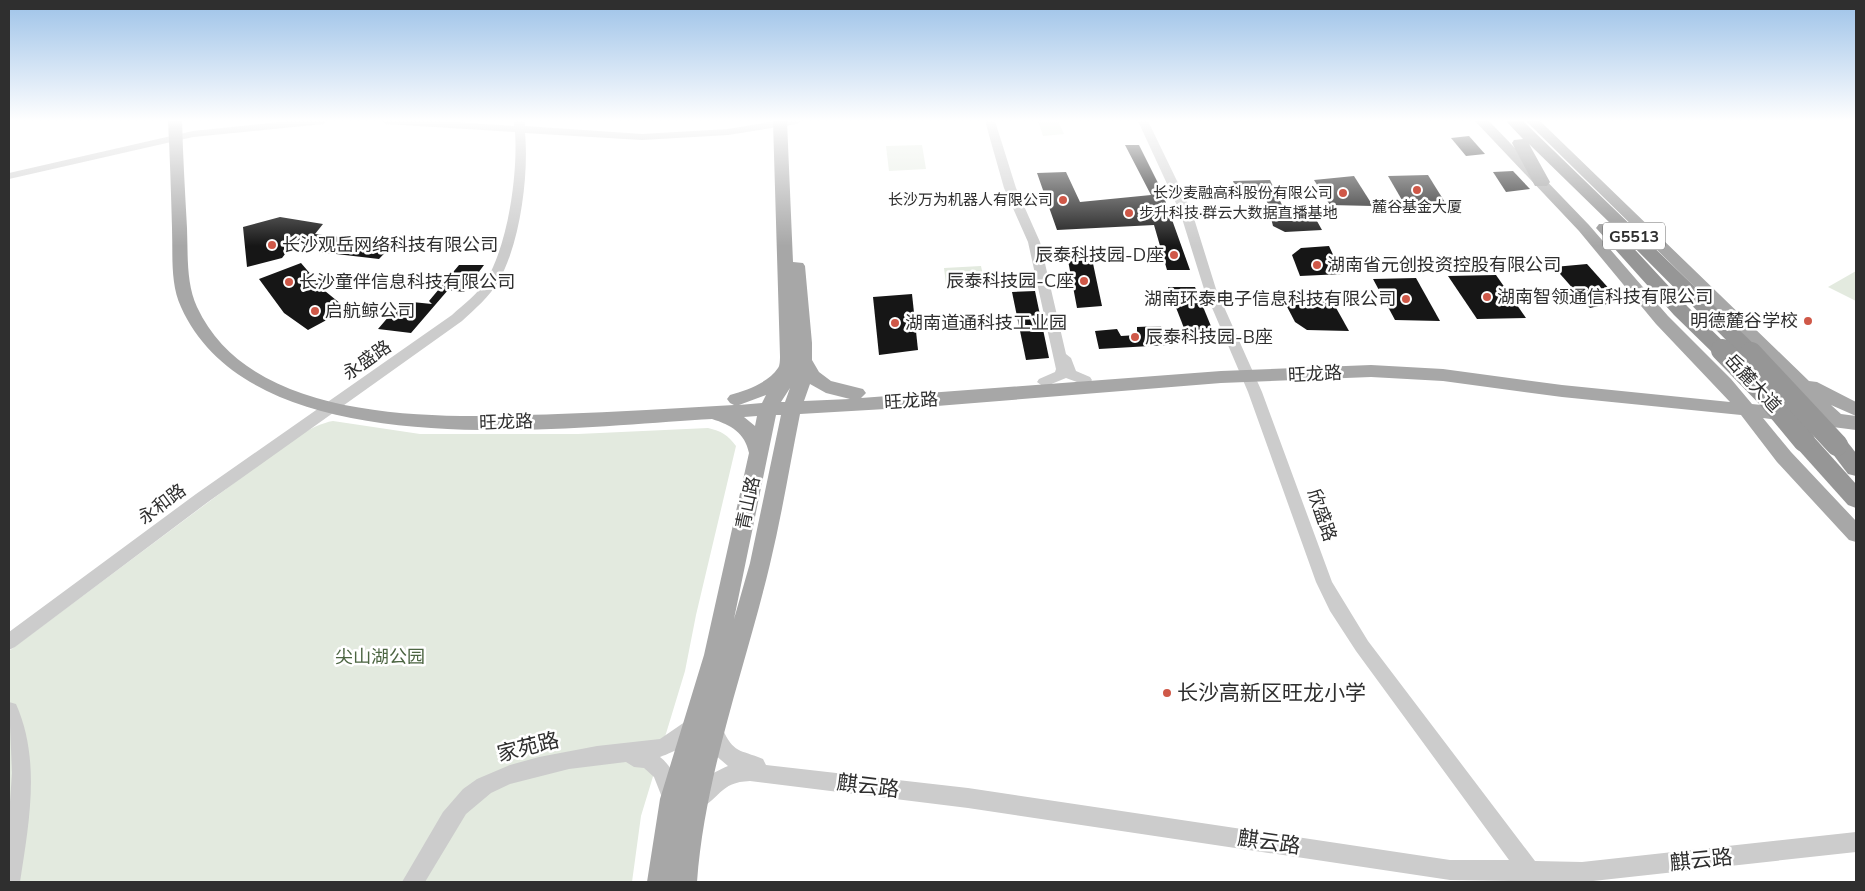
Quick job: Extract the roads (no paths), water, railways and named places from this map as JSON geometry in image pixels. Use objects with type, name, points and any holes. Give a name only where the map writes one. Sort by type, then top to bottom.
[{"type":"highway","points":[[1531,163],[1541,182]]},
{"type":"highway","name":"岳麓大道","points":[[1539,163],[1766,396],[1856,498]]},
{"type":"highway","name":"岳麓大道","points":[[1557,163],[1640,242],[1751,354],[1837,445],[1856,468]]},
{"type":"main road","name":"旺龙路","points":[[180,163],[182,286],[191,312],[220,353],[247,375],[278,391],[334,403],[385,418],[453,423],[588,420],[707,413],[783,403],[1245,374]]},
{"type":"main road","name":"青山路","points":[[660,882],[672,799],[715,655],[759,454],[783,403],[802,381],[796,359],[789,163]]},
{"type":"main road","points":[[1522,163],[1603,250],[1662,320],[1743,405],[1784,457],[1856,534]]},
{"type":"main road","points":[[1575,163],[1778,360],[1831,415]]},
{"type":"main road","points":[[736,399],[756,393],[778,380],[796,359],[809,374],[823,385],[844,392],[853,399]]},
{"type":"main road","name":"青山路","points":[[684,882],[694,804],[715,734],[760,563],[782,454],[785,383],[796,359]]},
{"type":"main road","points":[[1778,360],[1816,389],[1856,410]]},
{"type":"main road","name":"旺龙路","points":[[853,399],[1044,382],[1353,372],[1429,374],[1549,390],[1856,416]]},
{"type":"main road","name":"旺龙路","points":[[334,403],[418,413],[471,415],[736,399],[783,403]]},
{"type":"main road","points":[[782,454],[793,432],[802,423],[822,411],[853,399]]},
{"type":"main road","points":[[707,413],[729,417],[748,429],[754,436],[759,454]]},
{"type":"main road","name":"旺龙路","points":[[1831,415],[1856,423]]},
{"type":"street","points":[[9,176],[60,163]]},
{"type":"street","name":"永盛路","points":[[334,403],[457,318],[492,282],[502,264],[508,244],[520,163]]},
{"type":"street","points":[[1003,163],[1010,188],[1034,242],[1063,369],[1061,375],[1044,382]]},
{"type":"street","points":[[1005,163],[1013,188],[1037,242],[1067,369],[1073,376],[1085,380]]},
{"type":"street","name":"欣盛路","points":[[1158,163],[1182,213],[1206,289],[1245,374]]},
{"type":"street","name":"欣盛路","points":[[1162,163],[1186,212],[1210,288],[1245,374],[1324,582],[1336,606],[1362,646],[1527,873]]},
{"type":"street","name":"永和路","points":[[9,637],[199,496],[334,403]]},
{"type":"street","name":"永和路","points":[[9,642],[202,498],[334,403]]},
{"type":"street","points":[[9,710],[17,732],[21,771],[10,882]]},
{"type":"street","name":"家苑路","points":[[412,882],[427,862],[452,815],[463,802],[485,785],[524,770],[597,756],[658,749],[676,741],[696,721]]},
{"type":"street","points":[[9,732],[15,773],[9,838]]},
{"type":"street","name":"麒云路","points":[[715,734],[725,755],[740,763],[973,792],[1527,873],[1856,834]]},
{"type":"street","name":"家苑路","points":[[420,882],[457,818],[473,801],[488,790],[504,782],[597,760],[640,758],[649,760],[660,768],[667,780],[672,799]]},
{"type":"street","name":"麒云路","points":[[694,804],[706,790],[723,778],[736,772],[750,772],[968,798],[1428,867],[1527,873],[1575,873],[1616,870],[1856,842]]},
{"type":"place","name":"麓谷基金大厦","points":[[1417,190]]},
{"type":"place","name":"长沙麦融高科股份有限公司","points":[[1343,193]]},
{"type":"place","name":"长沙万为机器人有限公司","points":[[1063,200]]},
{"type":"place","name":"步升科技·群云大数据直播基地","points":[[1129,213]]},
{"type":"place","name":"长沙观岳网络科技有限公司","points":[[272,245]]},
{"type":"place","name":"辰泰科技园-D座","points":[[1174,255]]},
{"type":"place","name":"湖南省元创投资控股有限公司","points":[[1317,265]]},
{"type":"place","name":"辰泰科技园-C座","points":[[1084,281]]},
{"type":"place","name":"长沙童伴信息科技有限公司","points":[[289,282]]},
{"type":"place","name":"湖南智领通信科技有限公司","points":[[1487,297]]},
{"type":"place","name":"湖南环泰电子信息科技有限公司","points":[[1406,299]]},
{"type":"place","name":"启航鲸公司","points":[[315,311]]},
{"type":"place","name":"明德麓谷学校","points":[[1808,321]]},
{"type":"place","name":"湖南道通科技工业园","points":[[895,323]]},
{"type":"place","name":"辰泰科技园-B座","points":[[1135,337]]},
{"type":"place","name":"长沙高新区旺龙小学","points":[[1167,693]]},
{"type":"park label","name":"尖山湖公园","points":[[380,657]]}]
